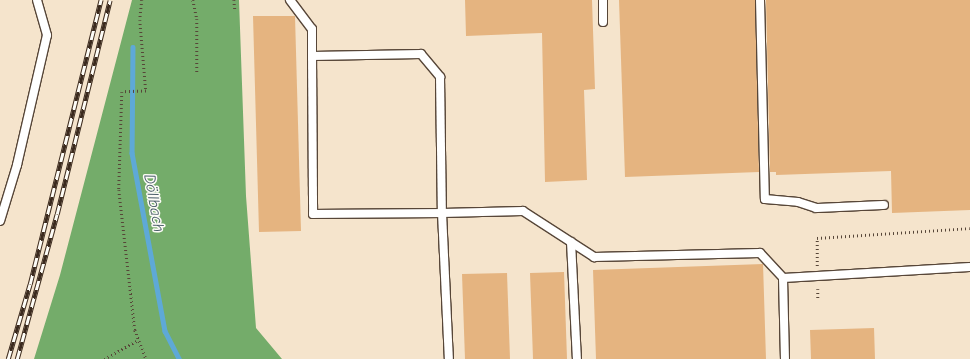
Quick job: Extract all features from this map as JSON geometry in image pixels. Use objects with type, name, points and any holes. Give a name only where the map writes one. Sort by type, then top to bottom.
[{"type":"lane","points":[[0,221],[16,165],[47,35],[37,0]]},
{"type":"lane","points":[[290,0],[312,29],[313,214],[523,211],[594,257],[760,253],[783,278],[785,359]]},
{"type":"lane","points":[[603,0],[603,22]]},
{"type":"lane","points":[[760,0],[765,200],[798,202],[816,208],[884,205]]},
{"type":"lane","points":[[312,56],[421,54],[440,76],[442,212],[449,359]]},
{"type":"lane","points":[[571,242],[577,359]]},
{"type":"lane","points":[[783,278],[970,266]]},
{"type":"path","points":[[142,0],[140,20],[146,91],[122,92],[119,190],[138,340],[146,359]]},
{"type":"path","points":[[193,0],[197,19],[197,74]]},
{"type":"path","points":[[234,0],[235,9]]},
{"type":"path","points":[[817,267],[817,238],[970,228]]},
{"type":"path","points":[[818,288],[818,299]]},
{"type":"path","points":[[104,359],[138,340]]},
{"type":"green space","points":[[132,0],[239,0],[246,196],[256,328],[282,359],[34,359],[60,275]]},
{"type":"building","points":[[465,0],[592,0],[595,89],[584,90],[587,180],[545,182],[542,33],[466,36]]},
{"type":"building","points":[[619,0],[755,0],[759,172],[625,177]]},
{"type":"building","points":[[766,0],[970,0],[970,210],[892,213],[891,171],[776,175],[776,172],[770,172]]},
{"type":"building","points":[[253,16],[295,16],[301,231],[259,232]]},
{"type":"building","points":[[763,264],[766,359],[596,359],[593,270]]},
{"type":"building","points":[[564,272],[567,359],[533,359],[530,273]]},
{"type":"building","points":[[507,273],[510,359],[465,359],[462,274]]},
{"type":"building","points":[[874,328],[875,359],[811,359],[810,330]]},
{"type":"waterway","name":"Döllbach","points":[[133,47],[132,153],[165,331],[179,359]]},
{"type":"railway","points":[[8,359],[30,284],[101,0]]},
{"type":"railway","points":[[17,359],[57,214],[110,0]]}]
